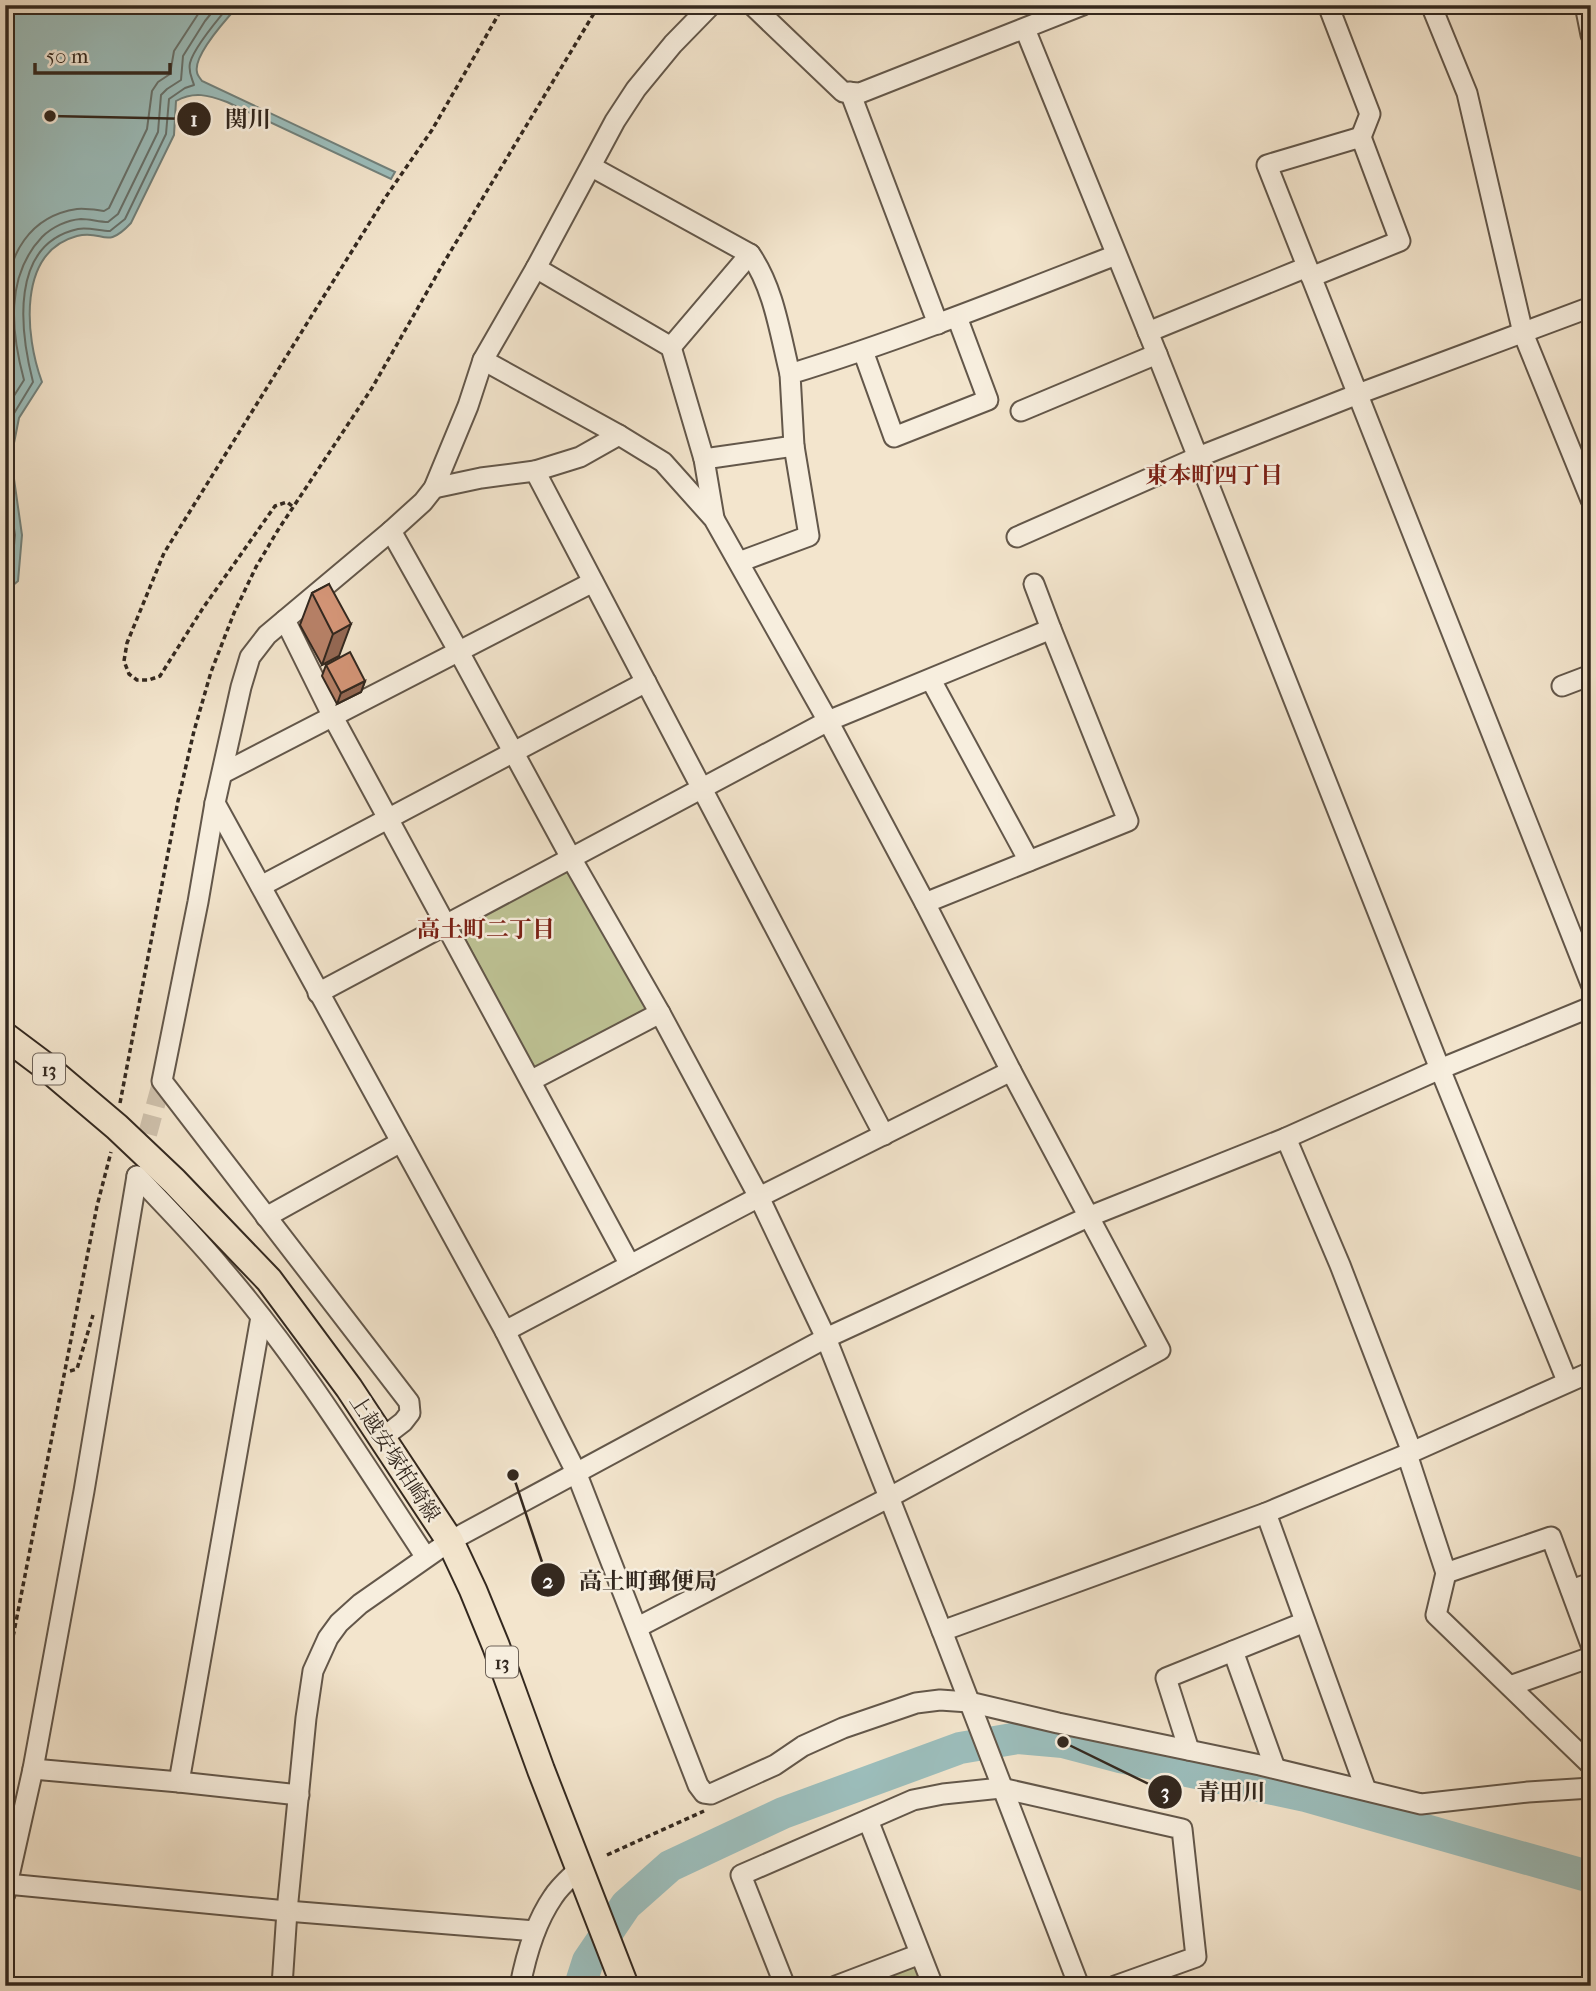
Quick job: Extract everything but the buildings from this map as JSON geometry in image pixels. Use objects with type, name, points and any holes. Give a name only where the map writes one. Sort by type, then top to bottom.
[{"type":"main road","name":"上越安塚柏崎線","points":[[5,1036],[117,1128],[174,1181],[269,1280],[349,1388],[450,1541],[482,1612],[622,1976]]},
{"type":"street","points":[[381,1439],[403,1422],[410,1413],[410,1402],[162,1081],[215,803],[241,687],[250,657],[267,635],[391,531],[423,502],[434,488],[468,406],[483,360],[592,167],[615,121],[636,89],[673,44],[711,5]]},
{"type":"street","points":[[752,5],[843,92],[860,93],[1083,5]]},
{"type":"street","points":[[1148,332],[1400,241],[1361,137],[1370,114],[1328,5]]},
{"type":"street","points":[[1431,5],[1467,93],[1523,333],[1591,500]]},
{"type":"street","points":[[1585,5],[1591,35]]},
{"type":"street","points":[[1025,29],[1567,1381]]},
{"type":"street","points":[[850,92],[938,324]]},
{"type":"street","points":[[1361,137],[1267,165],[1591,984]]},
{"type":"street","points":[[592,167],[750,254],[760,268],[770,295],[790,374],[794,446],[809,536],[739,562]]},
{"type":"street","points":[[671,347],[750,254]]},
{"type":"street","points":[[790,374],[938,324],[1116,255]]},
{"type":"street","points":[[536,268],[671,347],[704,459],[714,519]]},
{"type":"street","points":[[1017,537],[1198,457],[1357,394],[1591,307]]},
{"type":"street","points":[[863,351],[894,437],[988,400],[957,317]]},
{"type":"street","points":[[1021,411],[1157,354]]},
{"type":"street","points":[[483,360],[663,462],[714,519],[828,721],[1160,1350],[888,1498],[638,1627]]},
{"type":"street","points":[[434,488],[535,471],[580,457],[619,435]]},
{"type":"street","points":[[704,459],[794,446]]},
{"type":"street","points":[[535,471],[884,1135]]},
{"type":"street","points":[[391,531],[571,858],[660,1013],[759,1197],[826,1338],[1079,1986]]},
{"type":"street","points":[[223,773],[593,582]]},
{"type":"street","points":[[925,903],[1128,821],[1034,584]]},
{"type":"street","points":[[285,620],[333,717],[630,1265]]},
{"type":"street","points":[[318,993],[828,721],[1051,629]]},
{"type":"street","points":[[1562,686],[1591,675]]},
{"type":"street","points":[[930,680],[1029,861]]},
{"type":"street","points":[[261,886],[646,682]]},
{"type":"street","points":[[215,803],[505,1331],[576,1472],[698,1785],[704,1793],[711,1794],[775,1765],[803,1746],[884,1713],[916,1703],[940,1700],[1189,1749],[1421,1804],[1528,1791],[1591,1788]]},
{"type":"street","points":[[282,1986],[287,1911],[313,1671],[328,1638],[339,1623],[360,1604],[450,1541],[826,1338],[1088,1217],[1286,1138],[1440,1069],[1591,1007]]},
{"type":"street","points":[[532,1080],[660,1013]]},
{"type":"street","points":[[505,1331],[759,1197],[1011,1071]]},
{"type":"street","points":[[1286,1138],[1340,1265],[1410,1453],[1446,1573],[1436,1615],[1591,1765]]},
{"type":"street","points":[[266,1217],[401,1142]]},
{"type":"street","points":[[425,1556],[351,1443],[261,1317],[192,1234],[137,1176],[33,1769],[6,1889],[535,1931]]},
{"type":"street","points":[[179,1782],[261,1317]]},
{"type":"street","points":[[942,1631],[1266,1513],[1410,1453],[1591,1372]]},
{"type":"street","points":[[1266,1513],[1366,1790]]},
{"type":"street","points":[[1446,1573],[1551,1537],[1591,1645]]},
{"type":"street","points":[[1570,1590],[1591,1583]]},
{"type":"street","points":[[1189,1749],[1166,1678],[1305,1622]]},
{"type":"street","points":[[1234,1651],[1275,1768]]},
{"type":"street","points":[[1510,1686],[1591,1657]]},
{"type":"street","points":[[33,1769],[299,1796]]},
{"type":"street","points":[[785,1986],[741,1875],[913,1800],[998,1780],[1182,1829],[1196,1957],[1115,1986]]},
{"type":"street","points":[[868,1821],[933,1986]]},
{"type":"street","points":[[520,1986],[524,1961],[553,1895],[580,1868]]},
{"type":"street","points":[[836,1986],[920,1954]]},
{"type":"path","points":[[293,507],[287,502],[275,506],[203,608],[160,676],[137,680],[129,674],[124,662],[127,643],[164,553],[385,198],[432,130],[504,5]]},
{"type":"path","points":[[5,1678],[97,1206],[117,1128],[123,1078],[178,801],[204,696],[234,612],[256,567],[372,388],[598,5]]},
{"type":"path","points":[[607,1855],[708,1810],[711,1794]]},
{"type":"green space","points":[[573,864],[649,1010],[535,1070],[458,926]]},
{"type":"green space","points":[[916,1963],[925,1986],[856,1986]]},
{"type":"water","points":[[5,5],[239,5],[200,56],[197,72],[202,81],[395,172],[391,179],[227,102],[195,95],[176,101],[174,135],[131,223],[110,238],[77,236],[58,245],[44,259],[35,277],[30,320],[36,363],[42,382],[19,418],[11,458],[22,535],[18,581],[5,592]]},
{"type":"waterway","points":[[580,1986],[588,1961],[626,1905],[670,1866],[783,1813],[960,1748],[1018,1738],[1063,1742],[1120,1757],[1306,1796],[1591,1877]]},
{"type":"tunnel","points":[[140,1162],[162,1081]]},
{"type":"place","name":"関川","points":[[50,116]]},
{"type":"place","name":"高土町郵便局","points":[[513,1475]]},
{"type":"place","name":"青田川","points":[[1063,1742]]},
{"type":"district","name":"東本町四丁目","points":[[1214,475]]},
{"type":"district","name":"高土町二丁目","points":[[486,929]]}]
